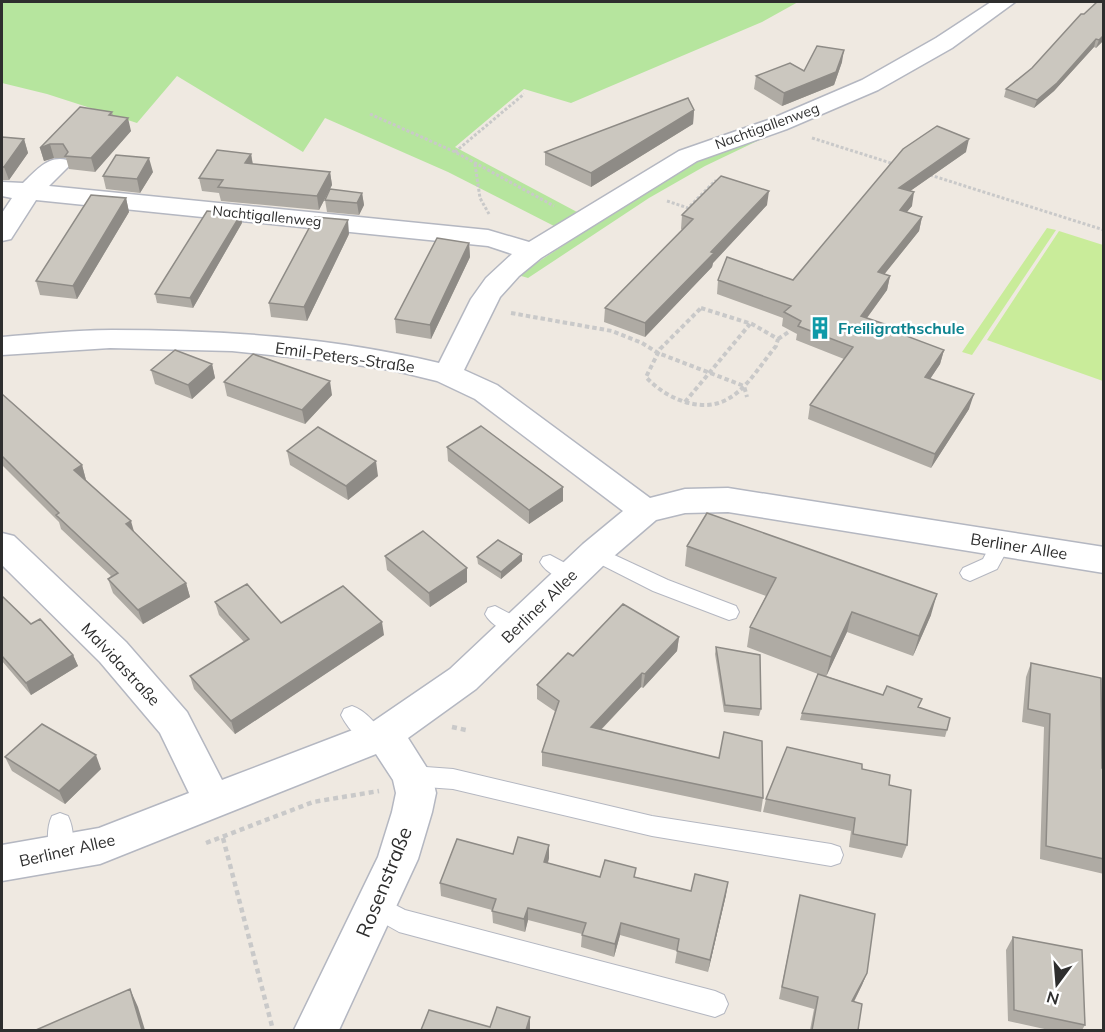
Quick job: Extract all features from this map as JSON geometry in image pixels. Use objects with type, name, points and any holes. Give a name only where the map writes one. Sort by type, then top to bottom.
[{"type":"street","name":"Nachtigallenweg","points":[[446,374],[456,362],[487,295],[516,263],[531,252],[688,156],[779,124],[834,101],[910,63],[1004,2]]},
{"type":"street","points":[[2,233],[28,192],[58,165]]},
{"type":"street","name":"Nachtigallenweg","points":[[2,189],[505,242],[531,252]]},
{"type":"street","name":"Emil-Peters-Straße","points":[[2,346],[110,339],[232,342],[338,353],[396,362],[446,374],[486,392],[645,511]]},
{"type":"street","name":"Berliner Allee","points":[[2,863],[60,838],[100,846],[213,803],[370,729],[463,679],[506,620],[572,563],[645,511],[685,501],[728,500],[1104,560]]},
{"type":"street","name":"Malvidastraße","points":[[2,545],[113,652],[174,723],[213,803]]},
{"type":"street","points":[[370,729],[412,776]]},
{"type":"street","name":"Rosenstraße","points":[[316,1030],[398,859],[416,794],[412,776]]},
{"type":"lane","points":[[970,573],[990,564],[1000,543]]},
{"type":"lane","points":[[572,563],[663,588],[729,612]]},
{"type":"lane","points":[[412,776],[453,779],[652,826],[831,855]]},
{"type":"lane","points":[[376,906],[399,920],[715,1004]]},
{"type":"path","points":[[455,152],[524,94]]},
{"type":"path","points":[[370,114],[455,152],[580,220]]},
{"type":"path","points":[[779,124],[786,130],[899,165]]},
{"type":"path","points":[[475,163],[480,198],[505,242]]},
{"type":"path","points":[[922,173],[1104,230]]},
{"type":"path","points":[[666,201],[688,208],[715,181],[726,185]]},
{"type":"path","points":[[778,339],[770,331],[713,310],[701,308],[658,352],[648,366],[646,376],[655,389],[685,402],[716,406],[739,393],[776,346],[778,339],[790,331]]},
{"type":"path","points":[[509,312],[612,331],[744,386]]},
{"type":"path","points":[[685,402],[750,324]]},
{"type":"path","points":[[634,340],[638,335]]},
{"type":"path","points":[[744,386],[747,397]]},
{"type":"path","points":[[213,803],[273,1030]]},
{"type":"green space","points":[[2,2],[798,2],[762,22],[571,103],[524,89],[455,147],[577,212],[554,226],[448,172],[325,118],[303,152],[177,76],[137,123],[47,94],[2,83]]},
{"type":"green space","points":[[778,131],[705,166],[649,198],[528,278],[518,275],[693,161]]},
{"type":"green space","points":[[1047,228],[1056,230],[972,355],[962,352]]},
{"type":"green space","points":[[1059,231],[1103,245],[1103,381],[987,340]]},
{"type":"building","points":[[1097,2],[1104,2],[1104,35],[1099,40],[1096,39],[1057,83],[1037,100],[1006,89],[1032,68],[1081,14]]},
{"type":"building","points":[[817,46],[844,50],[836,72],[784,93],[756,76],[790,63],[804,71]]},
{"type":"building","points":[[688,98],[694,110],[591,173],[545,152]]},
{"type":"building","points":[[80,107],[112,112],[109,115],[128,118],[91,158],[65,156],[68,152],[63,144],[50,144],[40,148]]},
{"type":"building","name":"Freiligrathschule","points":[[937,126],[969,139],[899,188],[914,192],[900,210],[922,217],[878,272],[890,276],[861,316],[887,325],[885,328],[944,350],[925,377],[974,394],[935,454],[810,405],[853,347],[798,326],[801,321],[784,312],[791,306],[718,280],[727,257],[793,280],[903,149]]},
{"type":"building","points":[[2,137],[24,139],[4,167],[2,167]]},
{"type":"building","points":[[217,150],[251,154],[245,163],[330,172],[317,196],[218,187],[223,180],[199,178]]},
{"type":"building","points":[[116,155],[149,158],[137,179],[103,176]]},
{"type":"building","points":[[721,176],[769,191],[711,252],[714,253],[645,323],[605,308],[693,219],[682,215]]},
{"type":"building","points":[[330,189],[362,193],[357,203],[325,200]]},
{"type":"building","points":[[91,195],[126,198],[73,286],[36,281]]},
{"type":"building","points":[[207,211],[241,214],[190,298],[155,294]]},
{"type":"building","points":[[315,217],[348,220],[304,307],[269,303]]},
{"type":"building","points":[[437,238],[469,243],[430,325],[395,319]]},
{"type":"building","points":[[175,350],[212,364],[188,385],[151,370]]},
{"type":"building","points":[[253,354],[330,381],[302,410],[224,382]]},
{"type":"building","points":[[2,394],[82,465],[74,470],[131,521],[126,524],[186,583],[138,610],[108,579],[118,573],[56,515],[59,513],[2,456]]},
{"type":"building","points":[[481,426],[563,487],[529,510],[447,447]]},
{"type":"building","points":[[318,427],[376,461],[346,486],[287,451]]},
{"type":"building","points":[[707,513],[937,594],[919,636],[852,612],[831,657],[750,627],[776,578],[687,546]]},
{"type":"building","points":[[423,531],[467,568],[429,593],[385,556]]},
{"type":"building","points":[[498,540],[522,554],[501,572],[477,557]]},
{"type":"building","points":[[247,584],[281,623],[343,586],[382,622],[231,721],[190,676],[249,639],[215,602]]},
{"type":"building","points":[[2,596],[31,624],[40,619],[73,655],[26,683],[2,656]]},
{"type":"building","points":[[623,604],[679,637],[591,727],[719,758],[724,732],[762,741],[763,798],[542,752],[559,701],[537,685],[568,653],[573,656]]},
{"type":"building","points":[[716,647],[760,655],[761,709],[725,705]]},
{"type":"building","points":[[1031,663],[1101,678],[1104,859],[1046,846],[1050,714],[1028,709]]},
{"type":"building","points":[[818,674],[883,695],[887,686],[922,699],[918,707],[950,718],[947,730],[802,713]]},
{"type":"building","points":[[42,724],[96,755],[59,791],[5,757]]},
{"type":"building","points":[[787,747],[862,764],[862,769],[890,775],[889,785],[911,790],[907,845],[853,834],[855,818],[766,799]]},
{"type":"building","points":[[518,837],[549,845],[544,862],[600,877],[605,860],[636,868],[634,877],[691,891],[695,874],[728,882],[710,960],[677,951],[679,939],[621,923],[615,944],[582,935],[586,923],[528,908],[524,919],[492,911],[496,899],[440,883],[457,839],[513,854]]},
{"type":"building","points":[[800,895],[875,914],[867,973],[852,1001],[862,1004],[858,1030],[812,1030],[818,997],[782,987]]},
{"type":"building","points":[[1013,937],[1082,950],[1085,1025],[1014,1010]]},
{"type":"building","points":[[130,989],[142,1030],[36,1030]]},
{"type":"building","points":[[497,1007],[530,1017],[526,1030],[421,1030],[429,1010],[490,1027]]},
{"type":"place","name":"Freiligrathschule","points":[[820,328]]}]
